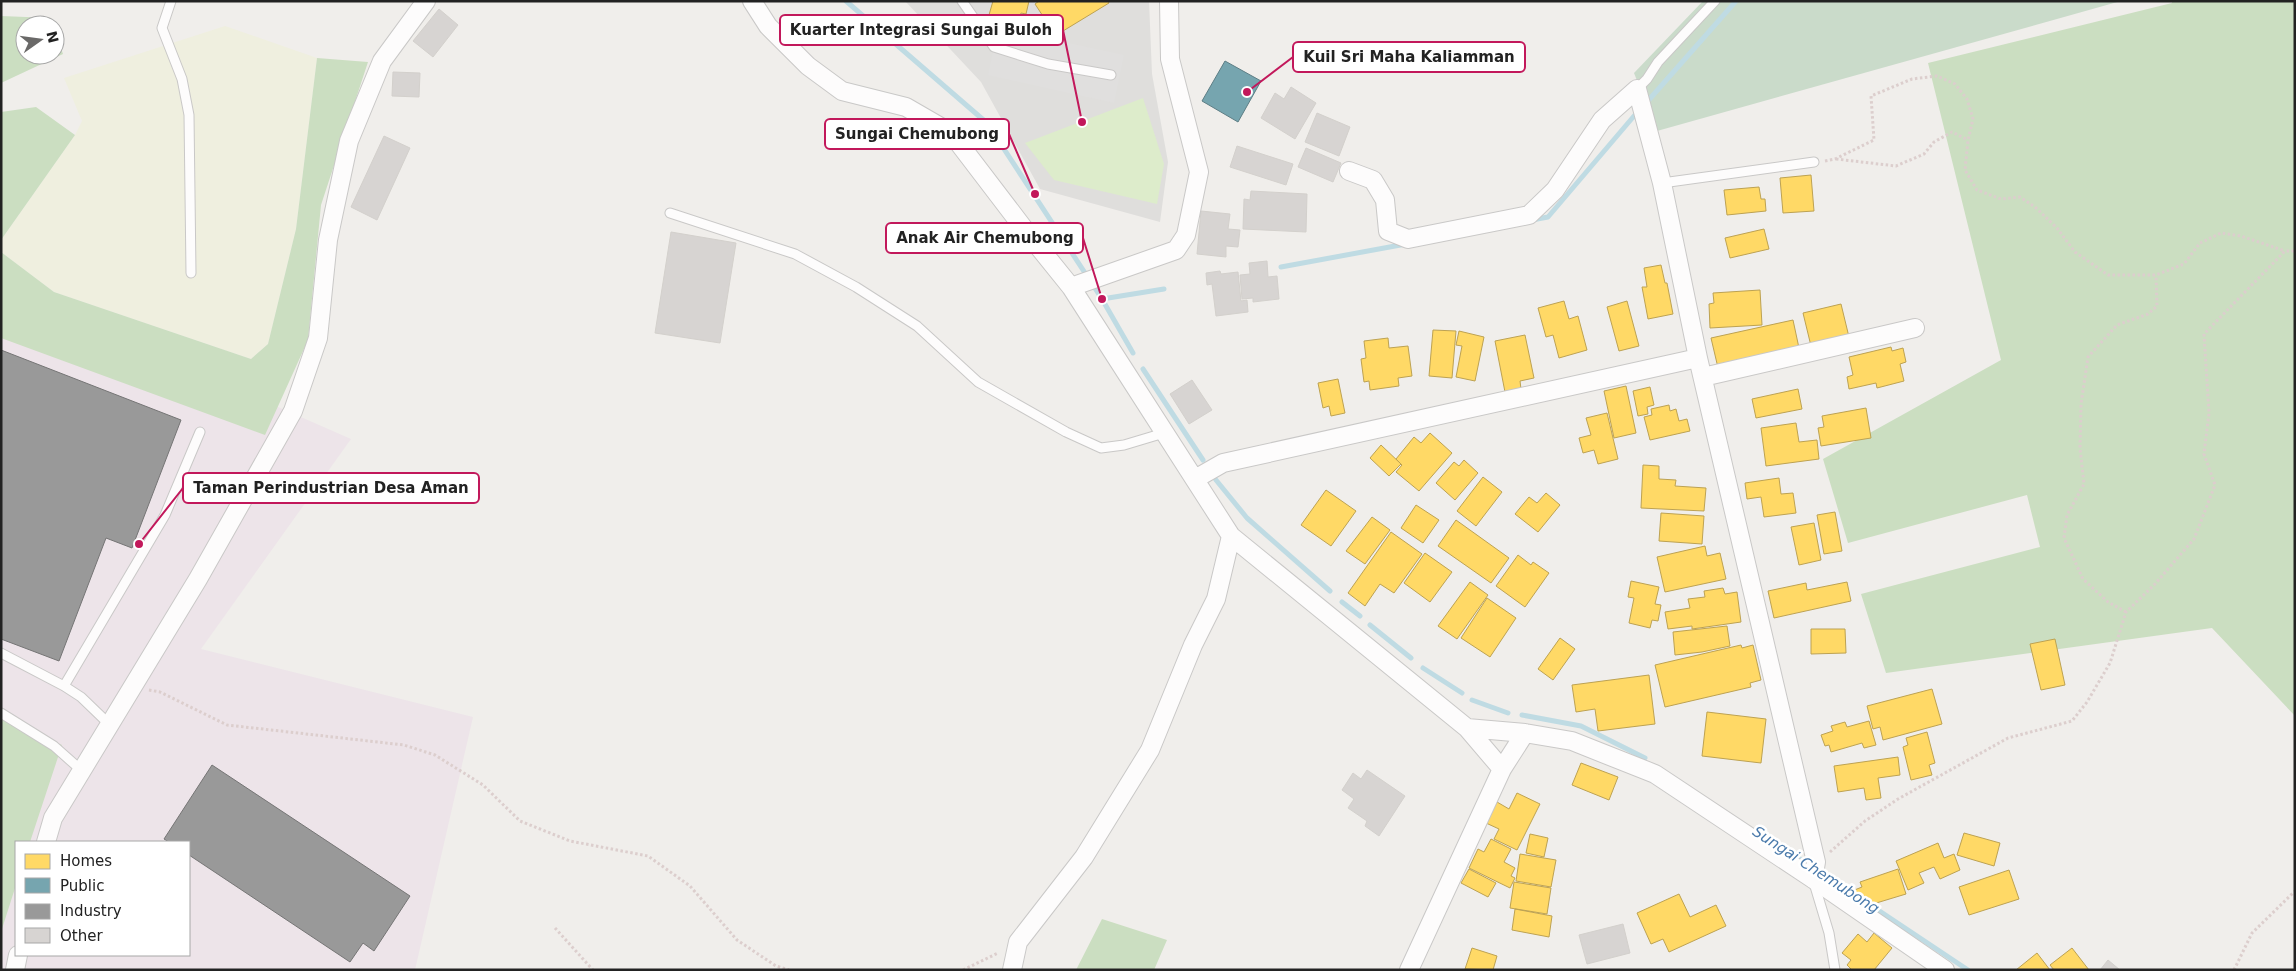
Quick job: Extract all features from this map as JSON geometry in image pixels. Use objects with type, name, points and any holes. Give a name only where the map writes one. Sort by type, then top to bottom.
[{"type":"street","points":[[46,841],[53,818],[198,579],[293,411],[318,338],[328,240],[349,142],[382,61],[426,1]]},
{"type":"street","points":[[752,1],[768,26],[808,66],[842,91],[906,107],[951,133],[1025,230],[1074,286],[1164,433],[1232,536],[1467,728],[1502,769]]},
{"type":"street","points":[[1074,286],[1176,250],[1186,235],[1200,172],[1170,59],[1169,1]]},
{"type":"street","points":[[1349,171],[1373,180],[1385,200],[1388,231],[1408,239],[1529,215],[1555,190],[1602,120],[1637,89],[1662,183],[1698,358],[1815,870]]},
{"type":"street","points":[[1703,377],[1915,328]]},
{"type":"street","points":[[1195,479],[1223,463],[1698,358]]},
{"type":"street","points":[[1012,970],[1018,942],[1084,857],[1150,750],[1192,645],[1216,599],[1232,536]]},
{"type":"street","points":[[1467,728],[1525,733],[1572,741],[1655,774],[1815,870],[1945,970]]},
{"type":"street","points":[[1409,970],[1502,769],[1525,733]]},
{"type":"street","points":[[15,970],[18,956]]},
{"type":"lane","points":[[171,1],[162,28],[182,79],[189,115],[191,274]]},
{"type":"lane","points":[[962,1],[994,47],[1048,64],[1111,75]]},
{"type":"lane","points":[[1637,89],[1647,79],[1658,62],[1715,1]]},
{"type":"lane","points":[[1662,183],[1814,162]]},
{"type":"lane","points":[[670,213],[795,254],[856,287],[916,326],[978,382],[1066,432],[1101,448],[1124,446],[1164,433]]},
{"type":"lane","points":[[64,686],[165,515],[200,432]]},
{"type":"lane","points":[[1,653],[81,697],[109,724]]},
{"type":"lane","points":[[1,713],[54,746],[82,770]]},
{"type":"lane","points":[[1815,870],[1835,970]]},
{"type":"path","points":[[1835,159],[1874,140],[1871,96],[1912,79],[1937,76],[1955,84],[1967,99],[1973,119],[1968,140],[1965,170],[1977,190],[2001,199],[2020,197],[2035,207],[2057,228],[2076,252],[2108,275],[2156,275],[2184,264],[2200,243],[2221,233],[2241,236],[2285,250],[2295,251]]},
{"type":"path","points":[[1814,162],[1835,159],[1896,166],[1924,154],[1934,142],[1952,132],[1968,140]]},
{"type":"path","points":[[1815,870],[1871,816],[1898,799],[2008,738],[2072,721],[2087,702],[2110,663],[2126,612],[2155,584],[2194,540],[2215,485],[2204,454],[2208,413],[2204,334],[2285,250]]},
{"type":"path","points":[[2126,612],[2108,602],[2083,579],[2064,538],[2067,515],[2084,484],[2080,448],[2081,404],[2088,357],[2117,325],[2148,314],[2157,306],[2156,275]]},
{"type":"path","points":[[131,688],[160,692],[227,725],[404,745],[435,755],[483,785],[520,821],[570,841],[648,856],[690,886],[737,940],[776,966],[789,970]]},
{"type":"path","points":[[2234,970],[2252,933],[2295,891]]},
{"type":"path","points":[[555,928],[593,970]]},
{"type":"path","points":[[963,970],[1018,942]]},
{"type":"shaded area","points":[[905,1],[1149,1],[1152,74],[1168,162],[1160,222],[1040,189],[981,82]]},
{"type":"shaded area","points":[[998,28],[1124,55],[1114,103],[988,75]]},
{"type":"shaded area","points":[[2,286],[351,439],[201,649],[473,717],[415,970],[1,970]]},
{"type":"green space","points":[[1703,1],[2121,1],[1657,131],[1634,73]]},
{"type":"green space","points":[[2172,1],[2295,1],[2295,716],[2212,628],[1886,673],[1861,594],[2040,547],[2027,495],[1848,543],[1823,459],[2001,360],[1928,63],[2172,3]]},
{"type":"green space","points":[[1,16],[15,17],[15,65],[39,65],[1,83]]},
{"type":"green space","points":[[225,26],[317,58],[296,229],[268,344],[251,359],[54,292],[1,252],[1,240],[75,135],[82,121],[64,78]]},
{"type":"green space","points":[[317,58],[368,62],[321,205],[308,340],[265,435],[1,338],[1,252],[54,292],[251,359],[268,344],[296,229]]},
{"type":"green space","points":[[1143,98],[1164,164],[1157,204],[1054,180],[1025,143]]},
{"type":"green space","points":[[36,107],[75,135],[1,240],[1,112]]},
{"type":"green space","points":[[1,718],[62,745],[30,841],[15,841],[15,888],[1,932]]},
{"type":"green space","points":[[1102,919],[1167,940],[1154,970],[1076,970]]},
{"type":"building: Homes","points":[[993,1],[1029,1],[1026,14],[1021,13],[1018,23],[989,15]]},
{"type":"building: Homes","points":[[1039,1],[1108,1],[1109,3],[1063,31],[1060,26],[1052,30],[1035,4]]},
{"type":"building: Homes","points":[[1811,175],[1814,211],[1783,213],[1780,178]]},
{"type":"building: Homes","points":[[1759,187],[1761,199],[1765,199],[1766,211],[1727,215],[1724,190]]},
{"type":"building: Homes","points":[[1764,229],[1769,249],[1730,258],[1725,238]]},
{"type":"building: Homes","points":[[1661,265],[1665,283],[1667,283],[1673,314],[1648,319],[1642,287],[1647,287],[1644,268]]},
{"type":"building: Homes","points":[[1760,290],[1762,325],[1710,328],[1709,304],[1714,303],[1713,293]]},
{"type":"building: Homes","points":[[1564,301],[1569,319],[1578,316],[1587,350],[1559,358],[1553,335],[1546,337],[1538,308]]},
{"type":"building: Homes","points":[[1627,301],[1639,346],[1619,351],[1607,307]]},
{"type":"building: Homes","points":[[1841,304],[1849,337],[1811,346],[1803,313]]},
{"type":"building: Homes","points":[[1793,320],[1799,348],[1719,372],[1711,338]]},
{"type":"building: Homes","points":[[1433,330],[1456,331],[1452,378],[1429,376]]},
{"type":"building: Homes","points":[[1459,331],[1484,337],[1475,381],[1456,377],[1462,346],[1456,345]]},
{"type":"building: Homes","points":[[1525,335],[1534,378],[1520,381],[1521,389],[1505,392],[1495,341]]},
{"type":"building: Homes","points":[[1388,338],[1389,348],[1408,346],[1412,376],[1398,378],[1399,386],[1370,390],[1369,381],[1364,382],[1361,359],[1366,358],[1364,341]]},
{"type":"building: Homes","points":[[1891,347],[1892,351],[1903,348],[1906,362],[1900,364],[1904,381],[1877,388],[1876,383],[1849,389],[1847,377],[1853,375],[1849,357]]},
{"type":"building: Homes","points":[[1338,379],[1345,413],[1331,416],[1329,406],[1323,408],[1318,383]]},
{"type":"building: Homes","points":[[1626,386],[1636,433],[1614,438],[1604,391]]},
{"type":"building: Homes","points":[[1650,387],[1654,405],[1647,407],[1648,414],[1638,416],[1633,391]]},
{"type":"building: Homes","points":[[1798,389],[1802,409],[1756,418],[1752,399]]},
{"type":"building: Homes","points":[[1669,405],[1670,411],[1676,409],[1679,421],[1687,419],[1690,431],[1650,440],[1644,417],[1652,415],[1651,409]]},
{"type":"building: Homes","points":[[1866,408],[1871,438],[1821,446],[1818,428],[1824,427],[1822,416]]},
{"type":"building: Homes","points":[[1607,413],[1618,459],[1598,464],[1594,450],[1583,453],[1579,438],[1591,435],[1586,418]]},
{"type":"building: Homes","points":[[1796,423],[1799,442],[1817,440],[1819,459],[1766,466],[1761,428]]},
{"type":"building: Homes","points":[[1430,433],[1452,453],[1419,491],[1396,472],[1402,465],[1396,459],[1414,437],[1421,443]]},
{"type":"building: Homes","points":[[1381,445],[1401,464],[1389,476],[1370,458]]},
{"type":"building: Homes","points":[[1464,460],[1478,473],[1455,500],[1436,483],[1454,462],[1459,466]]},
{"type":"building: Homes","points":[[1643,465],[1659,466],[1659,479],[1676,480],[1675,486],[1706,488],[1704,511],[1641,508]]},
{"type":"building: Homes","points":[[1483,477],[1502,492],[1476,526],[1457,511]]},
{"type":"building: Homes","points":[[1779,478],[1781,494],[1793,493],[1796,513],[1764,517],[1761,497],[1747,499],[1745,483]]},
{"type":"building: Homes","points":[[1326,490],[1356,511],[1331,546],[1301,525]]},
{"type":"building: Homes","points":[[1546,493],[1560,505],[1538,532],[1515,514],[1529,497],[1537,503]]},
{"type":"building: Homes","points":[[1416,505],[1439,520],[1423,543],[1401,528]]},
{"type":"building: Homes","points":[[1835,512],[1842,551],[1824,554],[1817,515]]},
{"type":"building: Homes","points":[[1661,513],[1704,516],[1702,544],[1659,541]]},
{"type":"building: Homes","points":[[1372,517],[1390,530],[1365,564],[1346,551]]},
{"type":"building: Homes","points":[[1456,520],[1509,558],[1491,583],[1438,546]]},
{"type":"building: Homes","points":[[1814,523],[1821,560],[1799,565],[1791,527]]},
{"type":"building: Homes","points":[[1391,532],[1422,554],[1394,593],[1380,584],[1365,606],[1348,593]]},
{"type":"building: Homes","points":[[1705,546],[1707,556],[1720,553],[1726,579],[1665,592],[1657,557]]},
{"type":"building: Homes","points":[[1425,553],[1452,572],[1430,602],[1404,583]]},
{"type":"building: Homes","points":[[1518,555],[1531,565],[1533,562],[1549,573],[1525,607],[1496,586]]},
{"type":"building: Homes","points":[[1631,581],[1659,587],[1655,604],[1661,605],[1658,621],[1652,620],[1650,628],[1629,623],[1634,598],[1628,597]]},
{"type":"building: Homes","points":[[1470,582],[1488,595],[1457,639],[1438,626]]},
{"type":"building: Homes","points":[[1847,582],[1851,601],[1774,618],[1768,591],[1806,583],[1807,590]]},
{"type":"building: Homes","points":[[1723,588],[1725,594],[1737,592],[1741,622],[1692,629],[1692,626],[1668,629],[1665,612],[1690,608],[1688,599],[1705,597],[1704,591]]},
{"type":"building: Homes","points":[[1487,598],[1516,618],[1490,657],[1461,638]]},
{"type":"building: Homes","points":[[1727,626],[1730,646],[1675,655],[1673,632]]},
{"type":"building: Homes","points":[[1811,629],[1845,629],[1846,653],[1811,654]]},
{"type":"building: Homes","points":[[1560,638],[1575,649],[1553,680],[1538,669]]},
{"type":"building: Homes","points":[[2055,639],[2065,685],[2041,690],[2030,644]]},
{"type":"building: Homes","points":[[1741,645],[1742,648],[1753,645],[1761,680],[1750,683],[1751,687],[1665,707],[1655,665]]},
{"type":"building: Homes","points":[[1649,675],[1655,724],[1598,731],[1595,709],[1576,712],[1572,685]]},
{"type":"building: Homes","points":[[1932,689],[1942,724],[1883,740],[1880,727],[1873,729],[1867,706]]},
{"type":"building: Homes","points":[[1707,712],[1766,719],[1761,763],[1702,756]]},
{"type":"building: Homes","points":[[1869,721],[1876,745],[1864,748],[1862,743],[1831,752],[1829,745],[1825,746],[1821,735],[1833,731],[1831,726],[1845,722],[1847,727]]},
{"type":"building: Homes","points":[[1927,732],[1935,763],[1929,765],[1932,775],[1911,780],[1903,747],[1908,745],[1906,738]]},
{"type":"building: Homes","points":[[1898,757],[1900,775],[1878,778],[1881,798],[1866,800],[1864,788],[1838,792],[1834,766]]},
{"type":"building: Homes","points":[[1581,763],[1618,777],[1609,800],[1572,785]]},
{"type":"building: Homes","points":[[1517,793],[1540,804],[1517,850],[1494,839],[1499,829],[1486,823],[1497,802],[1509,809]]},
{"type":"building: Homes","points":[[1964,833],[2000,843],[1994,866],[1957,855]]},
{"type":"building: Homes","points":[[1530,834],[1548,838],[1544,857],[1526,853]]},
{"type":"building: Homes","points":[[1491,839],[1511,849],[1504,862],[1515,868],[1511,876],[1515,878],[1510,888],[1469,868],[1478,849],[1484,852]]},
{"type":"building: Homes","points":[[1938,843],[1944,858],[1954,854],[1960,870],[1940,879],[1934,867],[1919,873],[1924,883],[1908,890],[1896,861]]},
{"type":"building: Homes","points":[[1520,854],[1556,860],[1551,887],[1516,881]]},
{"type":"building: Homes","points":[[1469,869],[1496,883],[1488,897],[1461,883]]},
{"type":"building: Homes","points":[[1898,869],[1906,894],[1873,904],[1852,891],[1862,887],[1860,882]]},
{"type":"building: Homes","points":[[2009,870],[2019,899],[1969,915],[1959,887]]},
{"type":"building: Homes","points":[[1514,882],[1551,888],[1547,914],[1510,908]]},
{"type":"building: Homes","points":[[1679,894],[1690,917],[1716,905],[1726,926],[1669,952],[1663,939],[1651,944],[1637,913]]},
{"type":"building: Homes","points":[[1515,909],[1552,916],[1549,937],[1512,930]]},
{"type":"building: Homes","points":[[1874,933],[1892,948],[1874,970],[1852,970],[1847,965],[1851,960],[1842,953],[1858,934],[1867,942]]},
{"type":"building: Homes","points":[[1472,948],[1497,956],[1493,970],[1465,969]]},
{"type":"building: Homes","points":[[2072,948],[2089,970],[2054,970],[2050,965]]},
{"type":"building: Homes","points":[[2037,953],[2050,970],[2016,970]]},
{"type":"building: Public","points":[[1225,61],[1261,81],[1238,122],[1202,101]]},
{"type":"building: Industry","points":[[1,350],[181,420],[132,548],[106,538],[59,661],[1,639]]},
{"type":"building: Industry","points":[[212,765],[410,896],[374,951],[363,943],[350,962],[190,856],[190,841],[167,841],[164,839]]},
{"type":"building: Other","points":[[439,9],[458,25],[433,57],[413,41]]},
{"type":"building: Other","points":[[393,72],[420,73],[419,97],[392,96]]},
{"type":"building: Other","points":[[1291,87],[1316,103],[1295,139],[1261,118],[1275,93],[1284,99]]},
{"type":"building: Other","points":[[1317,113],[1350,127],[1339,156],[1305,142]]},
{"type":"building: Other","points":[[384,136],[410,148],[377,220],[351,207]]},
{"type":"building: Other","points":[[1237,146],[1293,164],[1286,185],[1230,167]]},
{"type":"building: Other","points":[[1306,148],[1341,163],[1333,182],[1298,167]]},
{"type":"building: Other","points":[[1251,191],[1307,194],[1306,232],[1243,229],[1244,199],[1250,200]]},
{"type":"building: Other","points":[[1201,211],[1230,214],[1228,229],[1240,230],[1238,247],[1226,246],[1226,257],[1197,254]]},
{"type":"building: Other","points":[[671,232],[736,243],[720,343],[655,333]]},
{"type":"building: Other","points":[[1267,261],[1268,277],[1277,276],[1279,299],[1253,302],[1253,298],[1242,299],[1240,275],[1250,274],[1249,263]]},
{"type":"building: Other","points":[[1220,271],[1221,274],[1238,272],[1241,301],[1247,300],[1248,312],[1216,316],[1212,284],[1207,285],[1206,273]]},
{"type":"building: Other","points":[[1192,380],[1212,410],[1189,424],[1170,394]]},
{"type":"building: Other","points":[[1367,770],[1405,796],[1379,836],[1365,826],[1367,821],[1348,808],[1354,799],[1342,790],[1353,773],[1361,779]]},
{"type":"building: Other","points":[[1623,924],[1630,953],[1587,964],[1579,935]]},
{"type":"building: Other","points":[[2108,960],[2120,970],[2100,970]]},
{"type":"waterway","name":"Sungai Chemubong","points":[[846,1],[987,123],[1102,299],[1133,353]]},
{"type":"waterway","points":[[1647,102],[1736,1]]},
{"type":"waterway","points":[[1532,220],[1548,217],[1634,116]]},
{"type":"waterway","points":[[1281,267],[1406,244]]},
{"type":"waterway","points":[[1102,299],[1164,289]]},
{"type":"waterway","name":"Sungai Chemubong","points":[[1143,369],[1203,460]]},
{"type":"waterway","name":"Sungai Chemubong","points":[[1216,480],[1247,518],[1330,591]]},
{"type":"waterway","name":"Sungai Chemubong","points":[[1342,602],[1360,616]]},
{"type":"waterway","name":"Sungai Chemubong","points":[[1370,625],[1411,658]]},
{"type":"waterway","name":"Sungai Chemubong","points":[[1423,668],[1462,693]]},
{"type":"waterway","name":"Sungai Chemubong","points":[[1472,700],[1508,713]]},
{"type":"waterway","name":"Sungai Chemubong","points":[[1522,715],[1581,726],[1645,758]]},
{"type":"waterway","name":"Sungai Chemubong","points":[[1767,838],[1811,866]]},
{"type":"waterway","name":"Sungai Chemubong","points":[[1818,870],[1968,970]]},
{"type":"place","name":"Kuil Sri Maha Kaliamman","points":[[1247,92]]},
{"type":"place","name":"Kuarter Integrasi Sungai Buloh","points":[[1082,122]]},
{"type":"place","name":"Sungai Chemubong","points":[[1035,194]]},
{"type":"place","name":"Anak Air Chemubong","points":[[1102,299]]},
{"type":"place","name":"Taman Perindustrian Desa Aman","points":[[139,544]]}]
